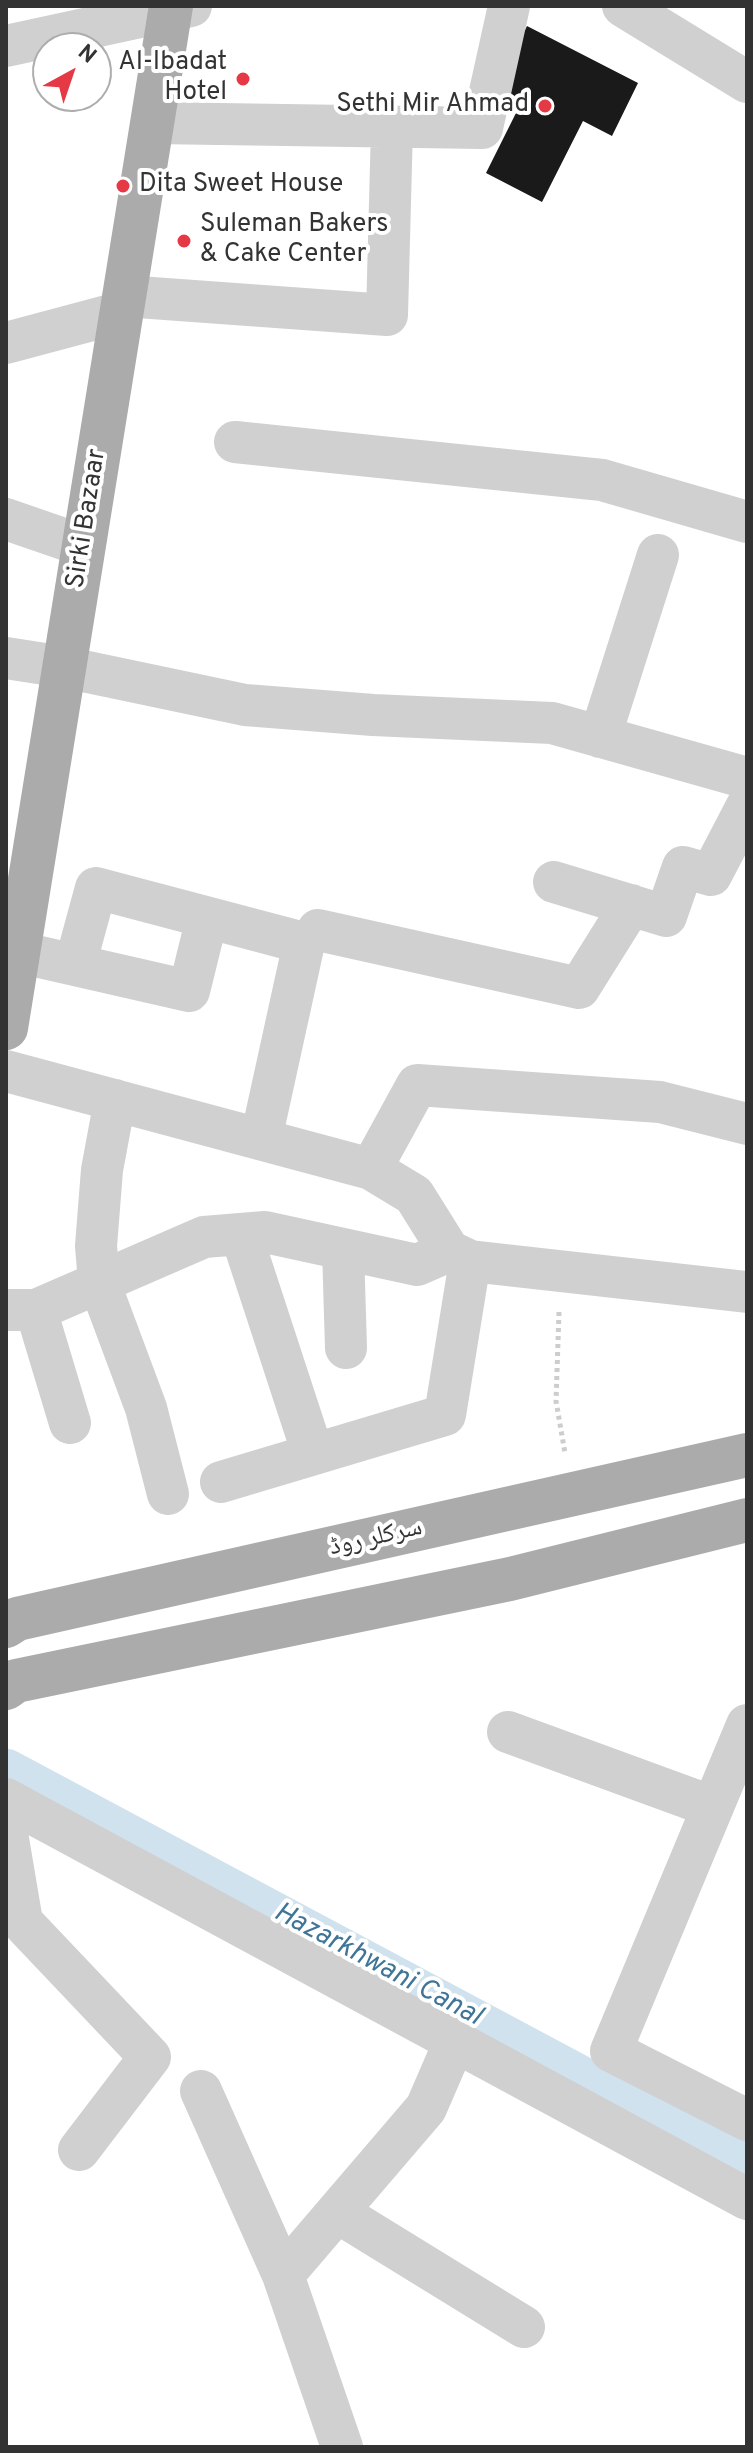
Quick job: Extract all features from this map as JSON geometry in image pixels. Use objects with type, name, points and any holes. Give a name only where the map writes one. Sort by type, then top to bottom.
[{"type":"main road","name":"Sirki Bazaar","points":[[6,1028],[18,952],[19,864],[64,667],[153,123],[177,7]]},
{"type":"main road","name":"سرکلر روڈ","points":[[6,1626],[17,1619],[747,1455]]},
{"type":"main road","points":[[9,1678],[510,1579],[747,1520]]},
{"type":"street","points":[[153,123],[482,128],[509,6]]},
{"type":"street","points":[[623,6],[747,82]]},
{"type":"street","points":[[6,46],[177,7]]},
{"type":"street","points":[[6,343],[123,304],[387,315],[392,127]]},
{"type":"street","points":[[235,442],[602,480],[747,522]]},
{"type":"street","points":[[6,519],[84,546]]},
{"type":"street","points":[[600,737],[658,555]]},
{"type":"street","points":[[6,658],[245,705],[388,716],[552,723],[747,778]]},
{"type":"street","points":[[554,882],[666,916],[683,867],[711,875],[747,806]]},
{"type":"street","points":[[75,965],[96,888],[304,943],[261,1139]]},
{"type":"street","points":[[318,930],[579,988],[631,905]]},
{"type":"street","points":[[18,952],[189,991],[207,918]]},
{"type":"street","points":[[6,1071],[371,1169],[414,1195],[460,1256],[445,1415],[221,1482]]},
{"type":"street","points":[[371,1169],[417,1085],[660,1102],[747,1124]]},
{"type":"street","points":[[115,1100],[102,1170],[96,1246],[99,1282],[146,1408],[168,1494]]},
{"type":"street","points":[[70,1423],[21,1310],[99,1282],[204,1237],[265,1232],[417,1265],[460,1256],[560,1271],[747,1292]]},
{"type":"street","points":[[241,1234],[313,1454]]},
{"type":"street","points":[[343,1249],[346,1348]]},
{"type":"street","points":[[747,1725],[611,2051],[747,2120]]},
{"type":"street","points":[[508,1732],[713,1807]]},
{"type":"street","points":[[6,1799],[747,2199]]},
{"type":"street","points":[[6,1827],[14,1927],[150,2057],[79,2150]]},
{"type":"street","points":[[283,2275],[426,2108],[455,2041]]},
{"type":"street","points":[[201,2091],[283,2275],[342,2447]]},
{"type":"street","points":[[337,2212],[524,2327]]},
{"type":"path","points":[[560,1271],[556,1401],[572,1495]]},
{"type":"building","points":[[527,26],[638,83],[612,136],[583,121],[542,202],[486,173],[520,105],[494,92]]},
{"type":"waterway","name":"Hazarkhwani Canal","points":[[7,1770],[621,2098],[747,2162]]},
{"type":"place","name":"Al-Ibadat Hotel","points":[[243,79]]},
{"type":"place","name":"Sethi Mir Ahmad","points":[[545,106]]},
{"type":"place","name":"Dita Sweet House","points":[[123,186]]},
{"type":"place","name":"Suleman Bakers & Cake Center","points":[[184,241]]}]
